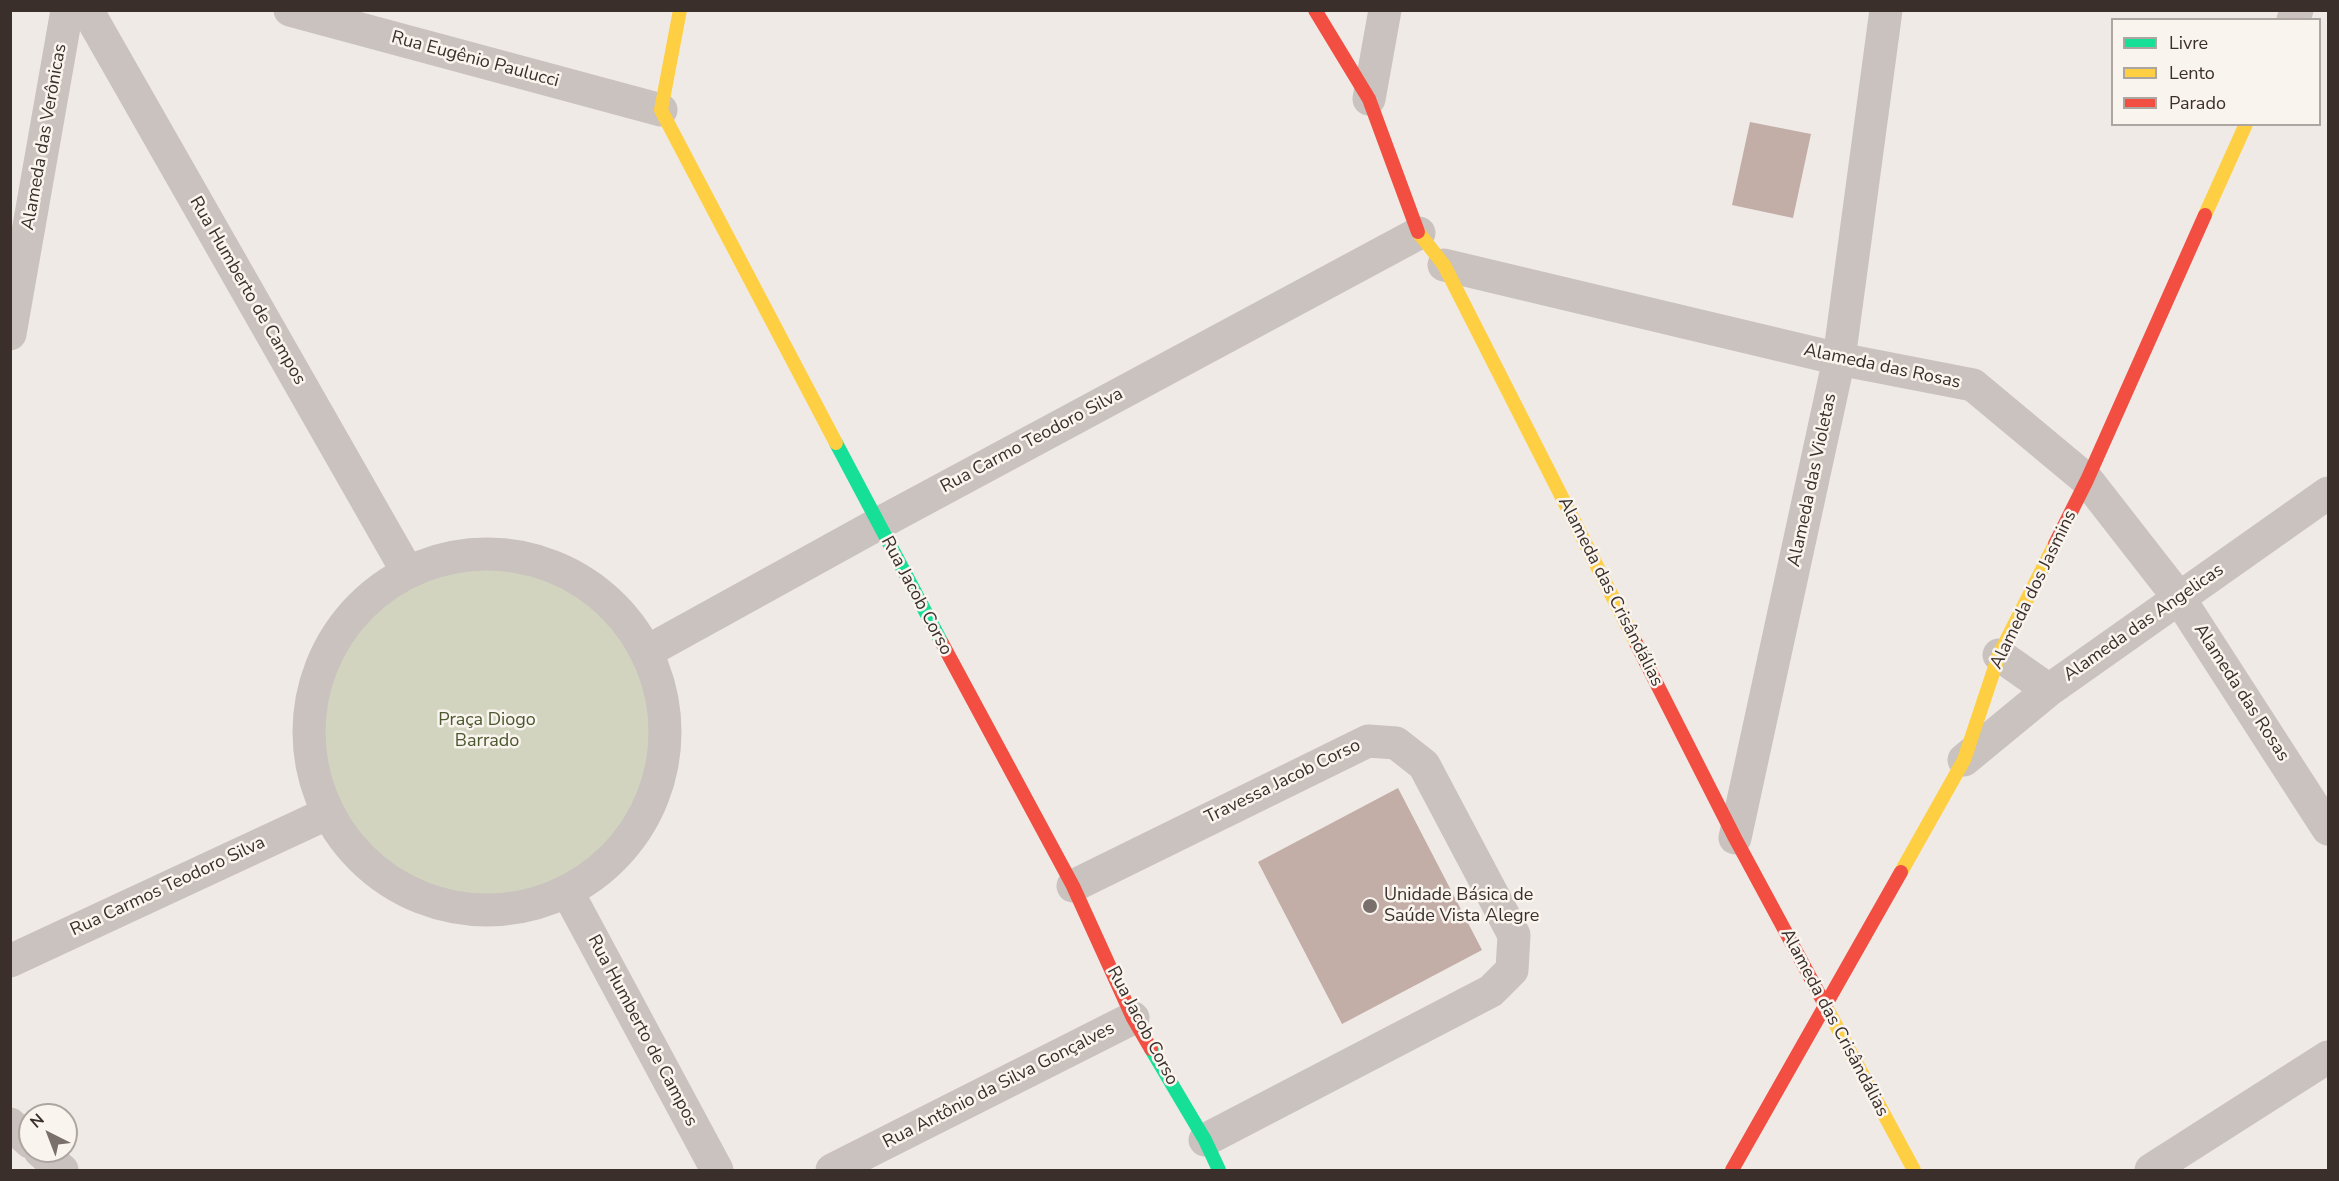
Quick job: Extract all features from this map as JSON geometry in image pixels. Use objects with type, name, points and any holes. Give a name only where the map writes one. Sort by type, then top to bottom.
[{"type":"street","name":"Alameda das Verônicas","points":[[10,334],[67,10]]},
{"type":"street","name":"Rua Humberto de Campos","points":[[87,10],[407,571]]},
{"type":"street","name":"Rua Eugênio Paulucci","points":[[290,10],[661,110]]},
{"type":"street","points":[[661,110],[680,10]]},
{"type":"street","name":"Alameda das Crisândálias","points":[[1315,10],[1368,99],[1419,233],[1444,265],[1735,838],[1914,1170]]},
{"type":"street","points":[[1368,99],[1385,10]]},
{"type":"street","name":"Alameda das Violetas","points":[[1735,838],[1839,359],[1886,10]]},
{"type":"street","name":"Rua Jacob Corso","points":[[661,110],[878,524],[1073,886],[1133,1018],[1205,1140],[1220,1170]]},
{"type":"street","name":"Alameda dos Jasmins","points":[[1732,1170],[1964,760],[1999,655],[2087,480],[2245,126]]},
{"type":"street","name":"Rua Carmo Teodoro Silva","points":[[648,651],[878,524],[1419,233]]},
{"type":"street","name":"Alameda das Rosas","points":[[1444,265],[1839,359],[1973,386],[2087,480],[2179,598],[2328,829]]},
{"type":"street","name":"Alameda das Angelicas","points":[[1964,760],[2049,690],[2328,493]]},
{"type":"street","points":[[460,554],[517,554],[570,572],[615,606],[648,651],[664,705],[664,760],[646,814],[613,859],[567,891],[514,909],[458,909],[405,892],[360,859],[326,814],[309,760],[310,704],[327,650],[361,604],[407,571],[460,554]]},
{"type":"street","points":[[1999,655],[2049,690]]},
{"type":"street","name":"Travessa Jacob Corso","points":[[1073,886],[1368,741],[1396,743],[1424,765],[1514,935],[1512,970],[1491,991],[1205,1140]]},
{"type":"street","name":"Rua Carmos Teodoro Silva","points":[[10,961],[326,814]]},
{"type":"street","name":"Rua Humberto de Campos","points":[[567,891],[717,1170]]},
{"type":"street","name":"Rua Antônio da Silva Gonçalves","points":[[832,1170],[1133,1018]]},
{"type":"street","points":[[2151,1170],[2328,1057]]},
{"type":"green space","name":"Praça Diogo Barrado","points":[[486,561],[535,568],[566,581],[594,599],[618,623],[636,651],[649,682],[656,731],[649,780],[636,811],[618,839],[594,863],[566,881],[535,894],[486,901],[437,894],[406,881],[378,863],[354,839],[336,811],[323,780],[316,731],[323,682],[336,651],[354,623],[378,599],[406,581],[437,568]]},
{"type":"building","points":[[1750,122],[1811,134],[1793,218],[1732,205]]},
{"type":"building","name":"Unidade Básica de Saúde Vista Alegre","points":[[1398,788],[1482,950],[1342,1024],[1258,862]]},
{"type":"traffic: fast","points":[[836,443],[942,643]]},
{"type":"traffic: fast","points":[[1151,1049],[1205,1140],[1219,1170]]},
{"type":"traffic: slow","points":[[680,10],[661,110],[836,443]]},
{"type":"traffic: slow","points":[[2205,215],[2245,126]]},
{"type":"traffic: slow","points":[[1418,232],[1444,265],[1636,643]]},
{"type":"traffic: slow","points":[[1901,872],[1964,760],[1999,655],[2055,544]]},
{"type":"traffic: slow","points":[[1824,1003],[1914,1170]]},
{"type":"traffic: jam","points":[[1315,10],[1369,99],[1418,232]]},
{"type":"traffic: jam","points":[[2055,544],[2087,480],[2205,215]]},
{"type":"traffic: jam","points":[[942,643],[1073,886],[1133,1018],[1151,1049]]},
{"type":"traffic: jam","points":[[1636,643],[1735,838],[1824,1003]]},
{"type":"traffic: jam","points":[[1732,1170],[1901,872]]},
{"type":"place","name":"Unidade Básica de Saúde Vista Alegre","points":[[1370,906]]}]
